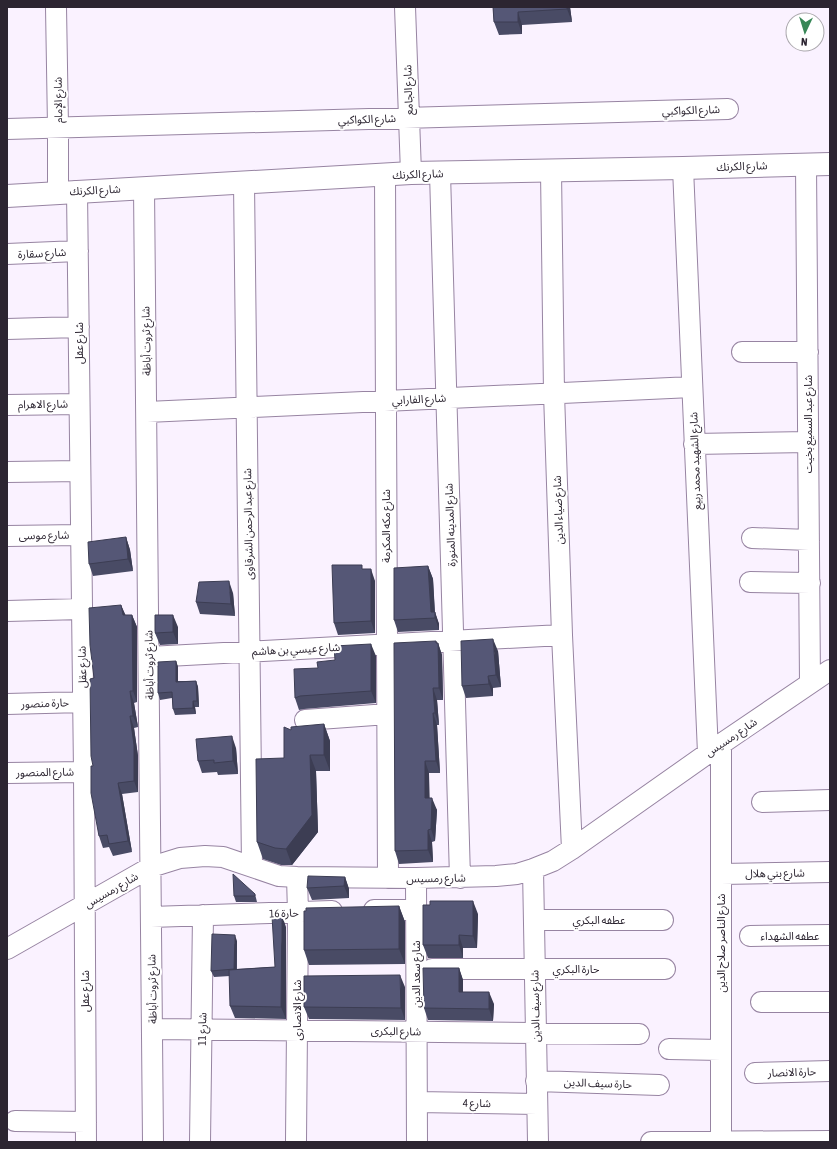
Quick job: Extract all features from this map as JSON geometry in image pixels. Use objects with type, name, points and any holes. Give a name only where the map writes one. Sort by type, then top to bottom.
[{"type":"street","name":"شارع الإمام","points":[[56,7],[58,127],[68,192]]},
{"type":"street","name":"شارع الجامع","points":[[405,7],[411,173]]},
{"type":"street","name":"شارع الكواكبي","points":[[7,129],[728,109]]},
{"type":"street","name":"شارع عبد السميع بخيت","points":[[806,164],[810,684]]},
{"type":"street","name":"شارع الكرنك","points":[[7,196],[411,173],[830,164]]},
{"type":"street","name":"شارع الشهيد محمد ربيع","points":[[683,168],[694,444],[714,748]]},
{"type":"street","name":"شارع ضياء الدين","points":[[551,171],[554,393],[562,635],[572,850]]},
{"type":"street","name":"شارع المدينه المنورة","points":[[440,173],[460,878]]},
{"type":"street","name":"شارع مكه المكرمة","points":[[385,175],[388,878]]},
{"type":"street","name":"شارع عبد الرحمن الشرقاوى","points":[[244,183],[252,866]]},
{"type":"street","name":"شارع ثروت أباظة","points":[[144,188],[153,1142]]},
{"type":"street","name":"شارع عقل","points":[[68,192],[78,251],[80,535],[84,772],[86,1142]]},
{"type":"street","name":"شارع سقارة","points":[[7,254],[78,251]]},
{"type":"street","points":[[7,329],[78,327]]},
{"type":"street","points":[[742,352],[808,352]]},
{"type":"street","name":"شارع الفارابي","points":[[147,412],[692,387]]},
{"type":"street","name":"شارع الاهرام","points":[[7,405],[79,404]]},
{"type":"street","points":[[694,444],[808,442]]},
{"type":"street","points":[[7,472],[80,471]]},
{"type":"street","name":"شارع موسى","points":[[7,536],[80,535]]},
{"type":"street","points":[[752,538],[809,540]]},
{"type":"street","points":[[750,582],[810,583]]},
{"type":"street","points":[[7,611],[81,608]]},
{"type":"street","name":"شارع عيسي بن هاشم","points":[[149,657],[562,635]]},
{"type":"street","name":"شارع رمسيس","points":[[7,949],[151,867],[180,858],[205,856],[223,857],[279,876],[297,877],[460,878],[517,874],[533,869],[553,861],[572,850],[714,748],[830,670]]},
{"type":"street","name":"حارة منصور","points":[[7,704],[83,702]]},
{"type":"street","points":[[305,720],[388,714]]},
{"type":"street","name":"شارع الناصر صلاح الدين","points":[[714,748],[721,874],[721,1142]]},
{"type":"street","name":"شارع المنصور","points":[[7,773],[84,772]]},
{"type":"street","points":[[762,802],[830,800]]},
{"type":"street","name":"شارع سيف الدين","points":[[533,869],[538,1142]]},
{"type":"street","name":"شارع بني هلال","points":[[721,874],[830,872]]},
{"type":"street","name":"شارع الانصارى","points":[[296,1142],[297,1030],[305,976],[298,913],[297,877]]},
{"type":"street","name":"شارع سعد الدين","points":[[416,878],[416,910],[411,973],[417,1031],[417,1142]]},
{"type":"street","name":"حارة 16","points":[[151,917],[352,910],[416,910]]},
{"type":"street","name":"شارع 11","points":[[200,1142],[203,916]]},
{"type":"street","name":"عطفه البكري","points":[[534,920],[664,920]]},
{"type":"street","name":"عطفه الشهداء","points":[[750,936],[830,935]]},
{"type":"street","name":"حارة البكري","points":[[411,973],[535,969],[665,969]]},
{"type":"street","points":[[761,1002],[830,1002]]},
{"type":"street","name":"شارع البكرى","points":[[152,1029],[639,1034]]},
{"type":"street","points":[[669,1049],[721,1050]]},
{"type":"street","name":"حارة الانصار","points":[[755,1073],[830,1071]]},
{"type":"street","name":"حارة سيف الدين","points":[[536,1080],[659,1085]]},
{"type":"street","name":"شارع 4","points":[[417,1102],[537,1104]]},
{"type":"street","points":[[15,1121],[86,1122]]},
{"type":"street","points":[[651,1142],[830,1141]]},
{"type":"building","points":[[493,7],[567,7],[567,9],[518,12],[518,22],[494,22]]},
{"type":"building","points":[[126,537],[128,559],[89,564],[88,542]]},
{"type":"building","points":[[332,565],[362,565],[362,569],[371,569],[371,621],[334,623]]},
{"type":"building","points":[[428,566],[431,612],[435,612],[435,618],[394,620],[394,568]]},
{"type":"building","points":[[229,581],[231,604],[196,602],[199,582]]},
{"type":"building","points":[[121,605],[123,615],[132,615],[133,691],[130,691],[133,716],[130,716],[134,745],[134,781],[118,783],[128,841],[109,844],[107,835],[99,836],[91,793],[91,766],[93,766],[91,756],[90,679],[94,678],[90,645],[89,608]]},
{"type":"building","points":[[155,615],[173,615],[173,632],[155,633]]},
{"type":"building","points":[[493,639],[496,675],[488,676],[489,684],[462,686],[461,641]]},
{"type":"building","points":[[436,641],[436,643],[438,643],[439,688],[433,688],[435,713],[433,713],[436,761],[425,761],[425,798],[432,798],[431,829],[428,830],[428,850],[395,851],[394,643]]},
{"type":"building","points":[[371,644],[371,691],[300,696],[295,698],[294,669],[318,668],[317,662],[335,660],[334,646]]},
{"type":"building","points":[[176,661],[176,682],[196,681],[197,701],[193,701],[193,708],[173,709],[172,692],[158,693],[158,662]]},
{"type":"building","points":[[324,724],[324,755],[310,755],[312,815],[286,849],[275,848],[257,842],[256,759],[284,758],[284,727],[291,730],[291,727]]},
{"type":"building","points":[[232,736],[233,761],[214,763],[214,760],[198,761],[196,739]]},
{"type":"building","points":[[233,874],[255,894],[255,896],[234,896]]},
{"type":"building","points":[[308,876],[345,877],[344,886],[307,888]]},
{"type":"building","points":[[430,901],[473,901],[473,936],[459,935],[459,945],[423,945],[423,905],[430,905]]},
{"type":"building","points":[[399,906],[399,949],[304,950],[304,911],[306,911],[306,908]]},
{"type":"building","points":[[282,915],[281,1007],[230,1006],[229,970],[275,967],[272,916]]},
{"type":"building","points":[[212,934],[235,935],[234,969],[211,971]]},
{"type":"building","points":[[423,968],[459,968],[459,992],[489,992],[489,1009],[424,1008]]},
{"type":"building","points":[[400,975],[401,1008],[304,1007],[304,976]]}]
